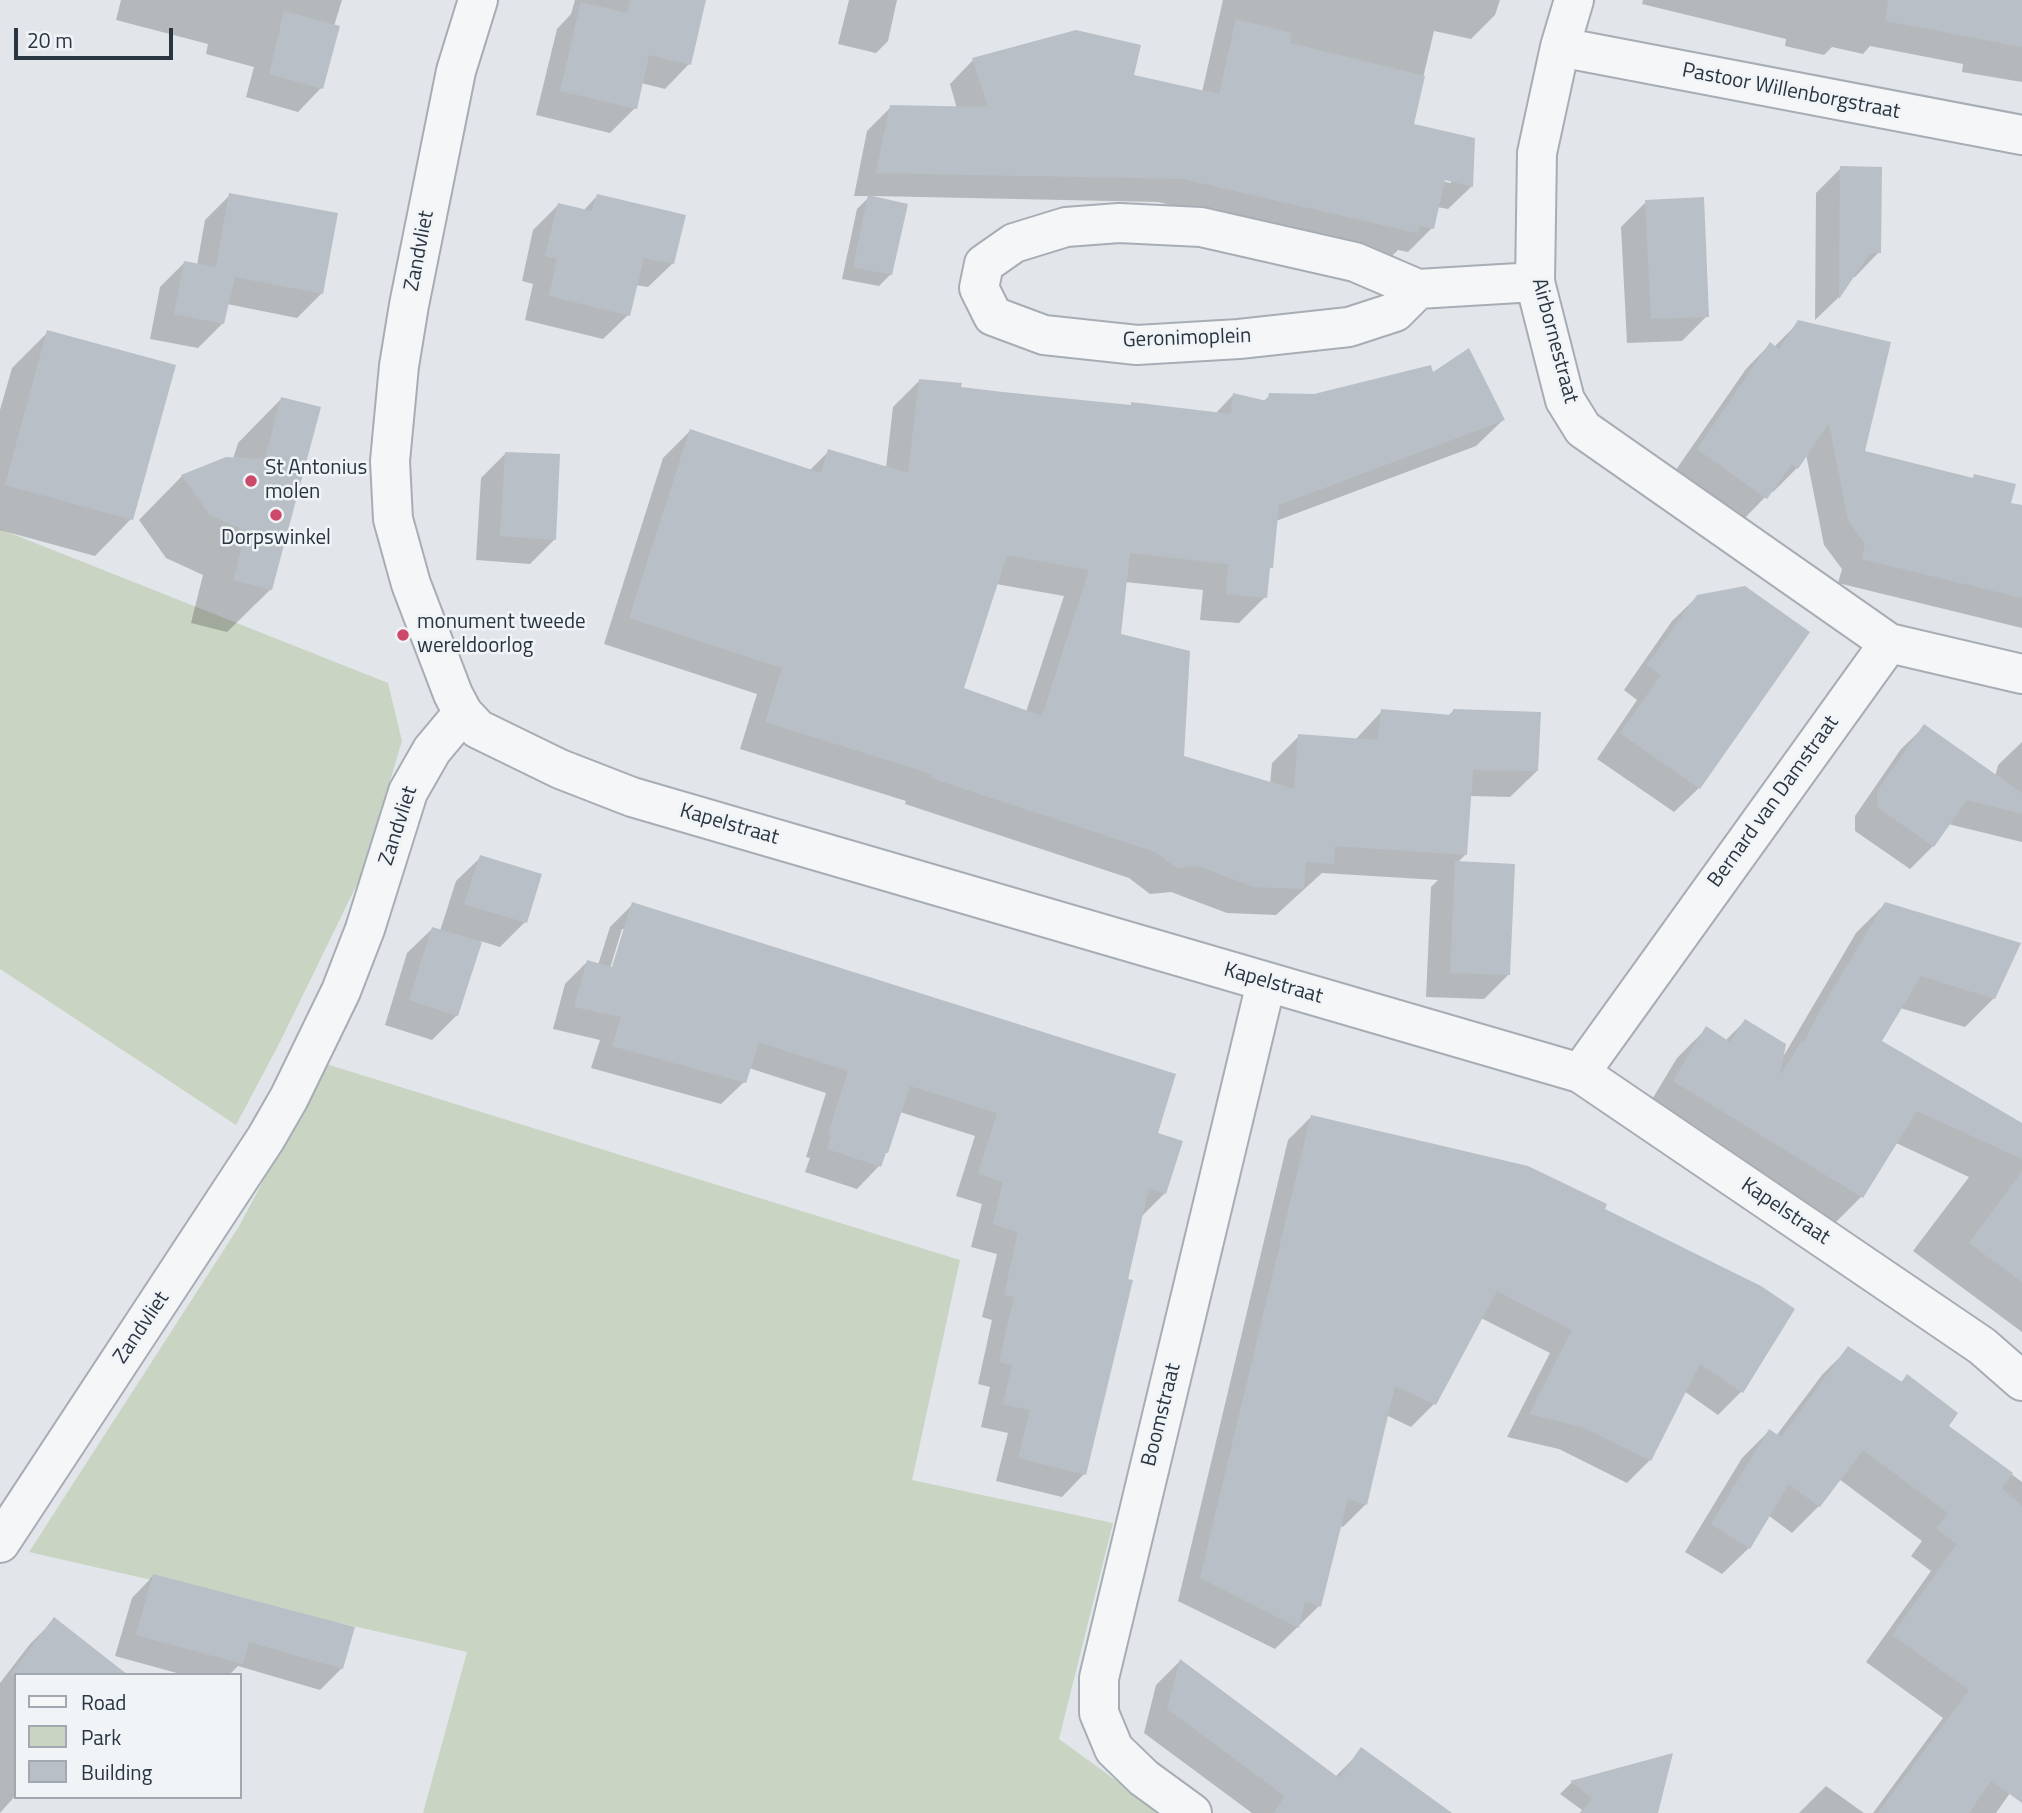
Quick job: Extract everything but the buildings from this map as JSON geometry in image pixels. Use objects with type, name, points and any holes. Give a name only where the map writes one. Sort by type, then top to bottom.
[{"type":"street","name":"Zandvliet","points":[[0,1543],[222,1207],[283,1108],[315,1048],[356,952],[408,792],[432,750],[463,713],[453,694],[401,551],[393,519],[390,461],[399,366],[412,292],[456,71],[478,0]]},
{"type":"street","name":"Airbornestraat","points":[[1574,0],[1560,47],[1537,153],[1535,282],[1565,400],[1583,429],[1889,643]]},
{"type":"street","name":"Pastoor Willenborgstraat","points":[[1560,47],[2022,135]]},
{"type":"street","name":"Geronimoplein","points":[[1418,289],[1395,312],[1349,327],[1239,339],[1136,345],[1044,335],[993,316],[979,288],[984,264],[1014,243],[1066,227],[1119,223],[1201,227],[1355,262],[1418,289],[1535,282]]},
{"type":"street","points":[[1889,643],[2022,674]]},
{"type":"street","name":"Bernard van Damstraat","points":[[1580,1073],[1889,643]]},
{"type":"street","name":"Kapelstraat","points":[[463,713],[478,729],[502,742],[621,793],[1580,1073],[1982,1346],[2022,1381]]},
{"type":"street","name":"Boomstraat","points":[[1192,1813],[1144,1778],[1114,1749],[1099,1713],[1099,1678],[1266,983]]},
{"type":"green space","points":[[0,529],[388,683],[402,741],[362,874],[236,1125],[0,969]]},
{"type":"green space","points":[[326,1064],[960,1260],[912,1480],[1113,1523],[1059,1739],[1161,1813],[423,1813],[467,1652],[29,1552],[238,1228]]},
{"type":"place","name":"St Antonius molen","points":[[251,481]]},
{"type":"place","name":"Dorpswinkel","points":[[276,515]]},
{"type":"place","name":"monument tweede wereldoorlog","points":[[403,635]]}]
